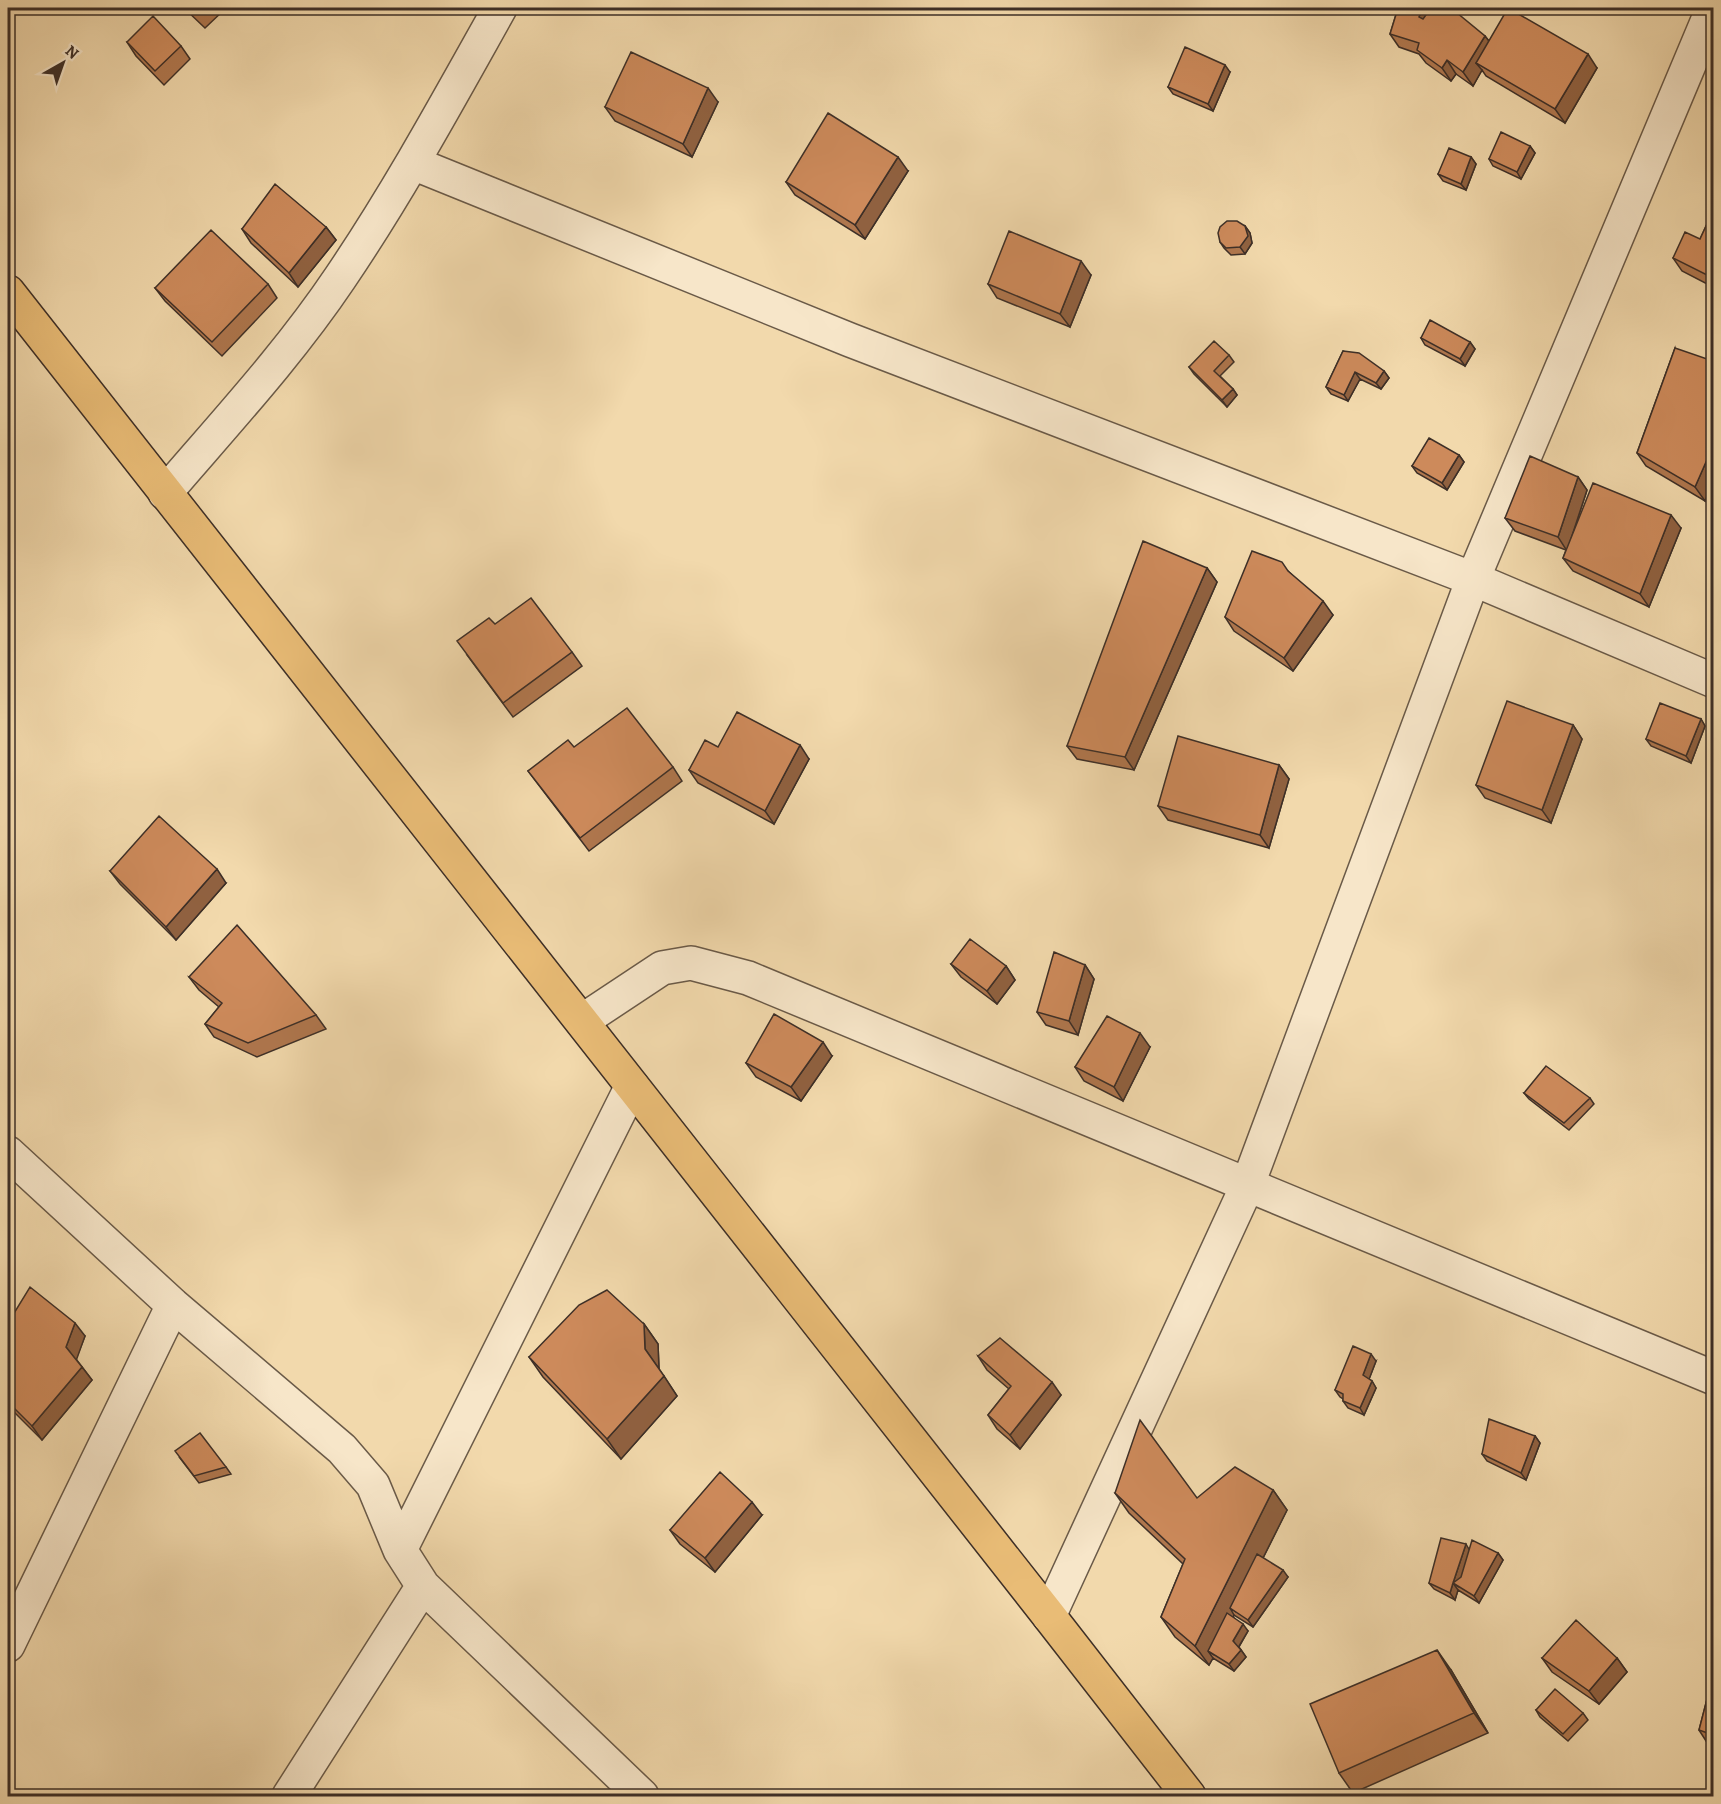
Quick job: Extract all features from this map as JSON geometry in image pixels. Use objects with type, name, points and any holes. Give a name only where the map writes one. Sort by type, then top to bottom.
[{"type":"highway","points":[[8,292],[1189,1797]]},
{"type":"street","points":[[165,493],[286,350],[333,288],[413,163],[500,8]]},
{"type":"street","points":[[1049,1616],[1248,1184],[1473,579],[1713,8]]},
{"type":"street","points":[[413,163],[850,340],[1473,579],[1713,681]]},
{"type":"street","points":[[582,1021],[662,968],[691,963],[748,978],[1713,1378]]},
{"type":"street","points":[[400,1550],[632,1086]]},
{"type":"street","points":[[8,1153],[173,1305],[342,1449],[373,1485],[400,1550],[423,1586],[642,1797]]},
{"type":"street","points":[[8,1645],[173,1305]]},
{"type":"street","points":[[289,1797],[423,1586]]},
{"type":"building","points":[[189,8],[203,8],[196,14]]},
{"type":"building","points":[[1398,8],[1423,8],[1419,17],[1423,19],[1431,8],[1451,8],[1485,36],[1463,72],[1447,60],[1442,68],[1417,50],[1419,43],[1390,34]]},
{"type":"building","points":[[1508,8],[1588,54],[1555,109],[1476,63]]},
{"type":"building","points":[[153,16],[181,46],[155,71],[127,42]]},
{"type":"building","points":[[1185,47],[1225,65],[1208,104],[1168,87]]},
{"type":"building","points":[[631,52],[708,88],[683,144],[605,107]]},
{"type":"building","points":[[828,113],[898,157],[855,225],[786,182]]},
{"type":"building","points":[[1501,132],[1530,146],[1517,172],[1489,159]]},
{"type":"building","points":[[1449,148],[1471,157],[1461,184],[1438,174]]},
{"type":"building","points":[[275,184],[326,227],[289,273],[242,229]]},
{"type":"building","points":[[1713,211],[1713,278],[1673,258],[1685,232],[1700,239]]},
{"type":"building","points":[[1227,221],[1237,221],[1245,226],[1248,236],[1240,247],[1226,248],[1220,242],[1218,233],[1220,227]]},
{"type":"building","points":[[211,230],[268,284],[212,342],[155,288]]},
{"type":"building","points":[[1009,231],[1081,261],[1060,314],[988,284]]},
{"type":"building","points":[[1430,320],[1470,342],[1460,359],[1421,338]]},
{"type":"building","points":[[1214,341],[1229,355],[1214,371],[1233,389],[1222,400],[1189,367]]},
{"type":"building","points":[[1675,348],[1713,361],[1713,446],[1695,487],[1637,453]]},
{"type":"building","points":[[1343,351],[1359,353],[1384,371],[1376,383],[1355,372],[1344,395],[1326,387]]},
{"type":"building","points":[[1429,438],[1459,455],[1442,483],[1412,466]]},
{"type":"building","points":[[1530,456],[1578,477],[1558,537],[1505,518]]},
{"type":"building","points":[[1593,483],[1671,515],[1640,594],[1563,558]]},
{"type":"building","points":[[1143,541],[1207,568],[1125,757],[1067,746]]},
{"type":"building","points":[[1252,551],[1282,562],[1288,571],[1323,601],[1284,658],[1225,617]]},
{"type":"building","points":[[531,598],[572,652],[503,703],[457,641],[489,618],[495,624]]},
{"type":"building","points":[[1507,701],[1573,725],[1542,810],[1476,785]]},
{"type":"building","points":[[1660,703],[1701,719],[1686,756],[1646,739]]},
{"type":"building","points":[[627,708],[673,767],[580,838],[528,771],[568,740],[574,747]]},
{"type":"building","points":[[737,712],[800,745],[765,811],[689,770],[705,740],[718,747]]},
{"type":"building","points":[[1178,736],[1279,765],[1260,835],[1158,806]]},
{"type":"building","points":[[159,816],[217,869],[166,927],[110,871]]},
{"type":"building","points":[[237,925],[316,1015],[248,1043],[205,1024],[222,1003],[189,977]]},
{"type":"building","points":[[970,939],[1006,966],[987,991],[951,964]]},
{"type":"building","points":[[1054,952],[1085,965],[1069,1021],[1037,1012]]},
{"type":"building","points":[[774,1014],[823,1042],[791,1087],[746,1063]]},
{"type":"building","points":[[1107,1016],[1140,1033],[1114,1087],[1075,1067]]},
{"type":"building","points":[[1546,1066],[1590,1098],[1564,1123],[1524,1093]]},
{"type":"building","points":[[30,1287],[75,1323],[66,1347],[82,1367],[32,1426],[8,1402],[8,1323]]},
{"type":"building","points":[[607,1290],[644,1324],[645,1349],[664,1376],[607,1439],[529,1357],[579,1305]]},
{"type":"building","points":[[1000,1338],[1052,1382],[1010,1435],[988,1415],[1011,1386],[978,1356]]},
{"type":"building","points":[[1353,1346],[1371,1354],[1363,1375],[1372,1381],[1360,1408],[1343,1401],[1343,1394],[1335,1390]]},
{"type":"building","points":[[1489,1419],[1535,1436],[1521,1473],[1482,1454]]},
{"type":"building","points":[[1140,1420],[1197,1498],[1235,1467],[1273,1490],[1195,1646],[1161,1617],[1185,1559],[1115,1493]]},
{"type":"building","points":[[200,1433],[226,1467],[194,1476],[175,1451]]},
{"type":"building","points":[[720,1472],[752,1502],[705,1558],[670,1530]]},
{"type":"building","points":[[1441,1538],[1466,1544],[1450,1593],[1429,1583]]},
{"type":"building","points":[[1472,1540],[1498,1553],[1474,1596],[1453,1583],[1461,1577]]},
{"type":"building","points":[[1257,1554],[1283,1570],[1248,1620],[1230,1608]]},
{"type":"building","points":[[1227,1613],[1243,1624],[1233,1641],[1241,1650],[1229,1664],[1208,1651]]},
{"type":"building","points":[[1576,1620],[1617,1658],[1589,1691],[1542,1658]]},
{"type":"building","points":[[1437,1650],[1474,1713],[1339,1773],[1310,1704]]},
{"type":"building","points":[[1713,1676],[1713,1735],[1699,1730]]},
{"type":"building","points":[[1555,1689],[1583,1713],[1563,1734],[1536,1710]]}]
